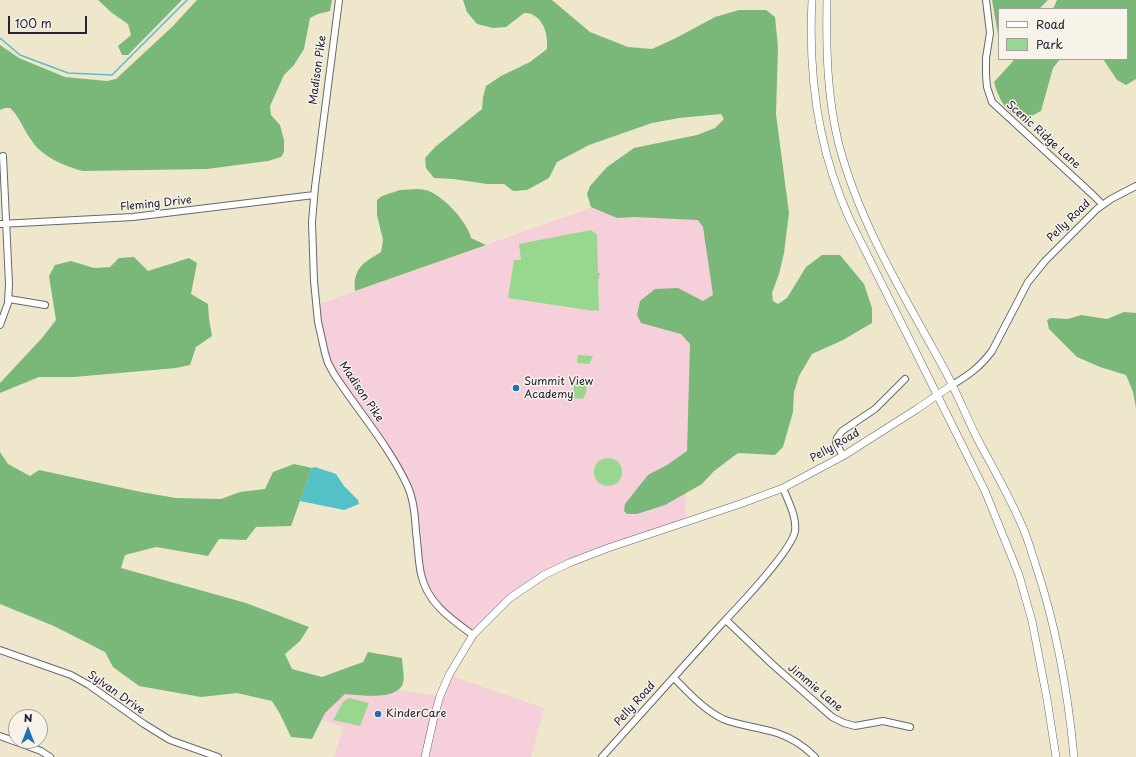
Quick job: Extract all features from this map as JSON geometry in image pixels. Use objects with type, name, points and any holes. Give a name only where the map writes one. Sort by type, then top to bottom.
[{"type":"main road","points":[[812,0],[811,52],[814,99],[819,125],[833,177],[841,201],[850,220],[985,491],[1019,575],[1032,621],[1047,699],[1056,757]]},
{"type":"main road","points":[[827,0],[826,37],[829,84],[835,125],[846,169],[858,202],[876,242],[952,385],[1024,530],[1042,582],[1054,629],[1065,688],[1074,757]]},
{"type":"main road","name":"Pelly Road","points":[[783,488],[843,456],[938,396],[952,385]]},
{"type":"main road","points":[[425,757],[434,717],[448,675],[473,635],[510,598],[544,575],[562,566],[608,548],[783,488]]},
{"type":"street","name":"Madison Pike","points":[[339,0],[314,195],[312,242],[314,281],[319,327],[328,363],[353,403],[400,470],[408,488],[415,514],[421,576],[430,597],[436,605],[455,622],[473,635]]},
{"type":"street","name":"Scenic Ridge Lane","points":[[986,0],[990,33],[986,58],[986,75],[987,87],[992,102],[1093,194],[1102,204]]},
{"type":"street","points":[[0,325],[9,299],[10,284],[3,156]]},
{"type":"street","name":"Pelly Road","points":[[952,385],[975,371],[992,351],[1028,282],[1058,247],[1102,204],[1136,186]]},
{"type":"street","name":"Fleming Drive","points":[[0,224],[133,217],[314,195]]},
{"type":"street","points":[[9,299],[44,305]]},
{"type":"street","points":[[843,456],[836,443],[837,438],[842,432],[875,409],[905,379]]},
{"type":"street","name":"Pelly Road","points":[[602,757],[726,620],[777,562],[790,544],[795,532],[794,516],[783,488]]},
{"type":"street","name":"Jimmie Lane","points":[[726,620],[772,664],[832,717],[844,723],[855,726],[883,721],[910,727]]},
{"type":"street","name":"Sylvan Drive","points":[[0,650],[71,675],[89,685],[144,724],[170,740],[218,757]]},
{"type":"street","points":[[674,678],[703,706],[715,714],[734,723],[777,733],[791,739],[815,757]]},
{"type":"street","points":[[0,736],[36,749],[50,757]]},
{"type":"shaded area","name":"Summit View Academy","points":[[703,168],[720,302],[691,315],[685,523],[569,563],[510,598],[473,635],[455,622],[425,587],[409,488],[328,363],[317,305]]},
{"type":"shaded area","points":[[449,675],[544,708],[531,757],[334,757],[343,727],[322,720],[325,713],[345,694],[382,696],[399,690],[440,696]]},
{"type":"green space","points":[[98,0],[182,0],[128,55],[122,55],[118,46],[131,35],[128,24],[112,13]]},
{"type":"green space","points":[[197,0],[332,0],[330,11],[310,18],[304,49],[294,65],[284,75],[270,106],[271,115],[280,125],[284,140],[284,152],[281,157],[268,161],[207,169],[83,171],[62,164],[41,151],[30,138],[19,119],[10,108],[0,110],[0,45],[19,58],[65,77],[107,81],[116,79],[173,26]]},
{"type":"green space","points":[[463,0],[552,0],[590,32],[628,47],[652,49],[715,17],[739,10],[766,10],[775,17],[778,47],[776,114],[789,213],[784,253],[779,274],[772,293],[773,301],[778,304],[787,298],[806,267],[822,255],[840,255],[864,284],[872,308],[872,323],[843,340],[812,354],[799,376],[794,392],[793,412],[783,447],[775,455],[738,453],[714,471],[702,484],[665,505],[637,514],[627,514],[624,511],[625,504],[648,475],[667,465],[687,451],[690,344],[681,334],[641,323],[637,315],[640,301],[655,289],[678,288],[703,301],[713,295],[703,227],[698,220],[634,217],[617,218],[591,207],[587,194],[590,186],[607,167],[634,148],[697,135],[715,128],[724,119],[721,114],[679,118],[652,123],[589,145],[557,162],[549,178],[527,190],[513,191],[504,184],[487,184],[434,178],[426,168],[425,158],[435,147],[482,109],[486,86],[501,76],[530,62],[547,49],[547,39],[543,25],[532,14],[524,13],[506,27],[493,28],[477,24],[467,12]]},
{"type":"green space","points":[[992,0],[1048,0],[1040,8],[998,8],[998,34]]},
{"type":"green space","points":[[1057,0],[1136,0],[1136,79],[1126,85],[1117,80],[1104,60],[1128,60],[1128,8],[1053,8]]},
{"type":"green space","points":[[1014,60],[1059,60],[1053,68],[1041,111],[1034,115],[1028,117],[1019,116],[1004,106],[994,82]]},
{"type":"green space","points":[[422,189],[439,197],[453,209],[465,224],[471,238],[486,245],[355,291],[356,277],[360,267],[381,252],[383,240],[377,215],[377,200],[382,196],[400,190]]},
{"type":"green space","points":[[591,230],[597,235],[598,273],[600,273],[598,282],[599,311],[508,298],[514,260],[521,260],[519,244]]},
{"type":"green space","points":[[134,257],[148,271],[189,258],[197,263],[191,294],[208,304],[212,336],[196,347],[190,365],[176,368],[74,377],[39,377],[0,393],[0,383],[42,338],[56,320],[49,276],[55,265],[71,261],[94,268],[110,267],[119,258]]},
{"type":"green space","points":[[1124,312],[1136,313],[1136,408],[1133,392],[1126,375],[1100,367],[1077,357],[1049,329],[1047,320],[1051,318],[1068,319],[1081,315],[1107,319]]},
{"type":"green space","points":[[578,355],[593,356],[589,364],[577,363]]},
{"type":"green space","points":[[574,382],[587,383],[586,393],[583,399],[573,398]]},
{"type":"green space","points":[[0,452],[8,464],[30,476],[39,470],[176,498],[221,499],[240,492],[265,489],[273,472],[294,464],[312,468],[291,526],[256,527],[246,540],[219,539],[208,556],[156,547],[125,555],[121,568],[246,603],[309,627],[300,641],[285,654],[292,669],[322,677],[363,662],[368,652],[402,658],[404,681],[400,689],[386,695],[377,696],[345,694],[325,713],[312,739],[291,737],[272,701],[237,693],[201,697],[139,686],[113,667],[105,652],[54,626],[0,604]]},
{"type":"green space","points":[[608,458],[618,462],[622,472],[618,482],[608,486],[598,482],[594,472],[598,462]]},
{"type":"green space","points":[[349,698],[369,703],[360,726],[333,720],[343,702]]},
{"type":"water","points":[[315,467],[336,474],[344,486],[358,500],[359,504],[344,510],[300,501],[312,468]]},
{"type":"waterway","points":[[0,38],[20,55],[68,73],[112,75],[187,0]]},
{"type":"place","name":"Summit View Academy","points":[[516,388]]},
{"type":"place","name":"KinderCare","points":[[378,714]]}]
